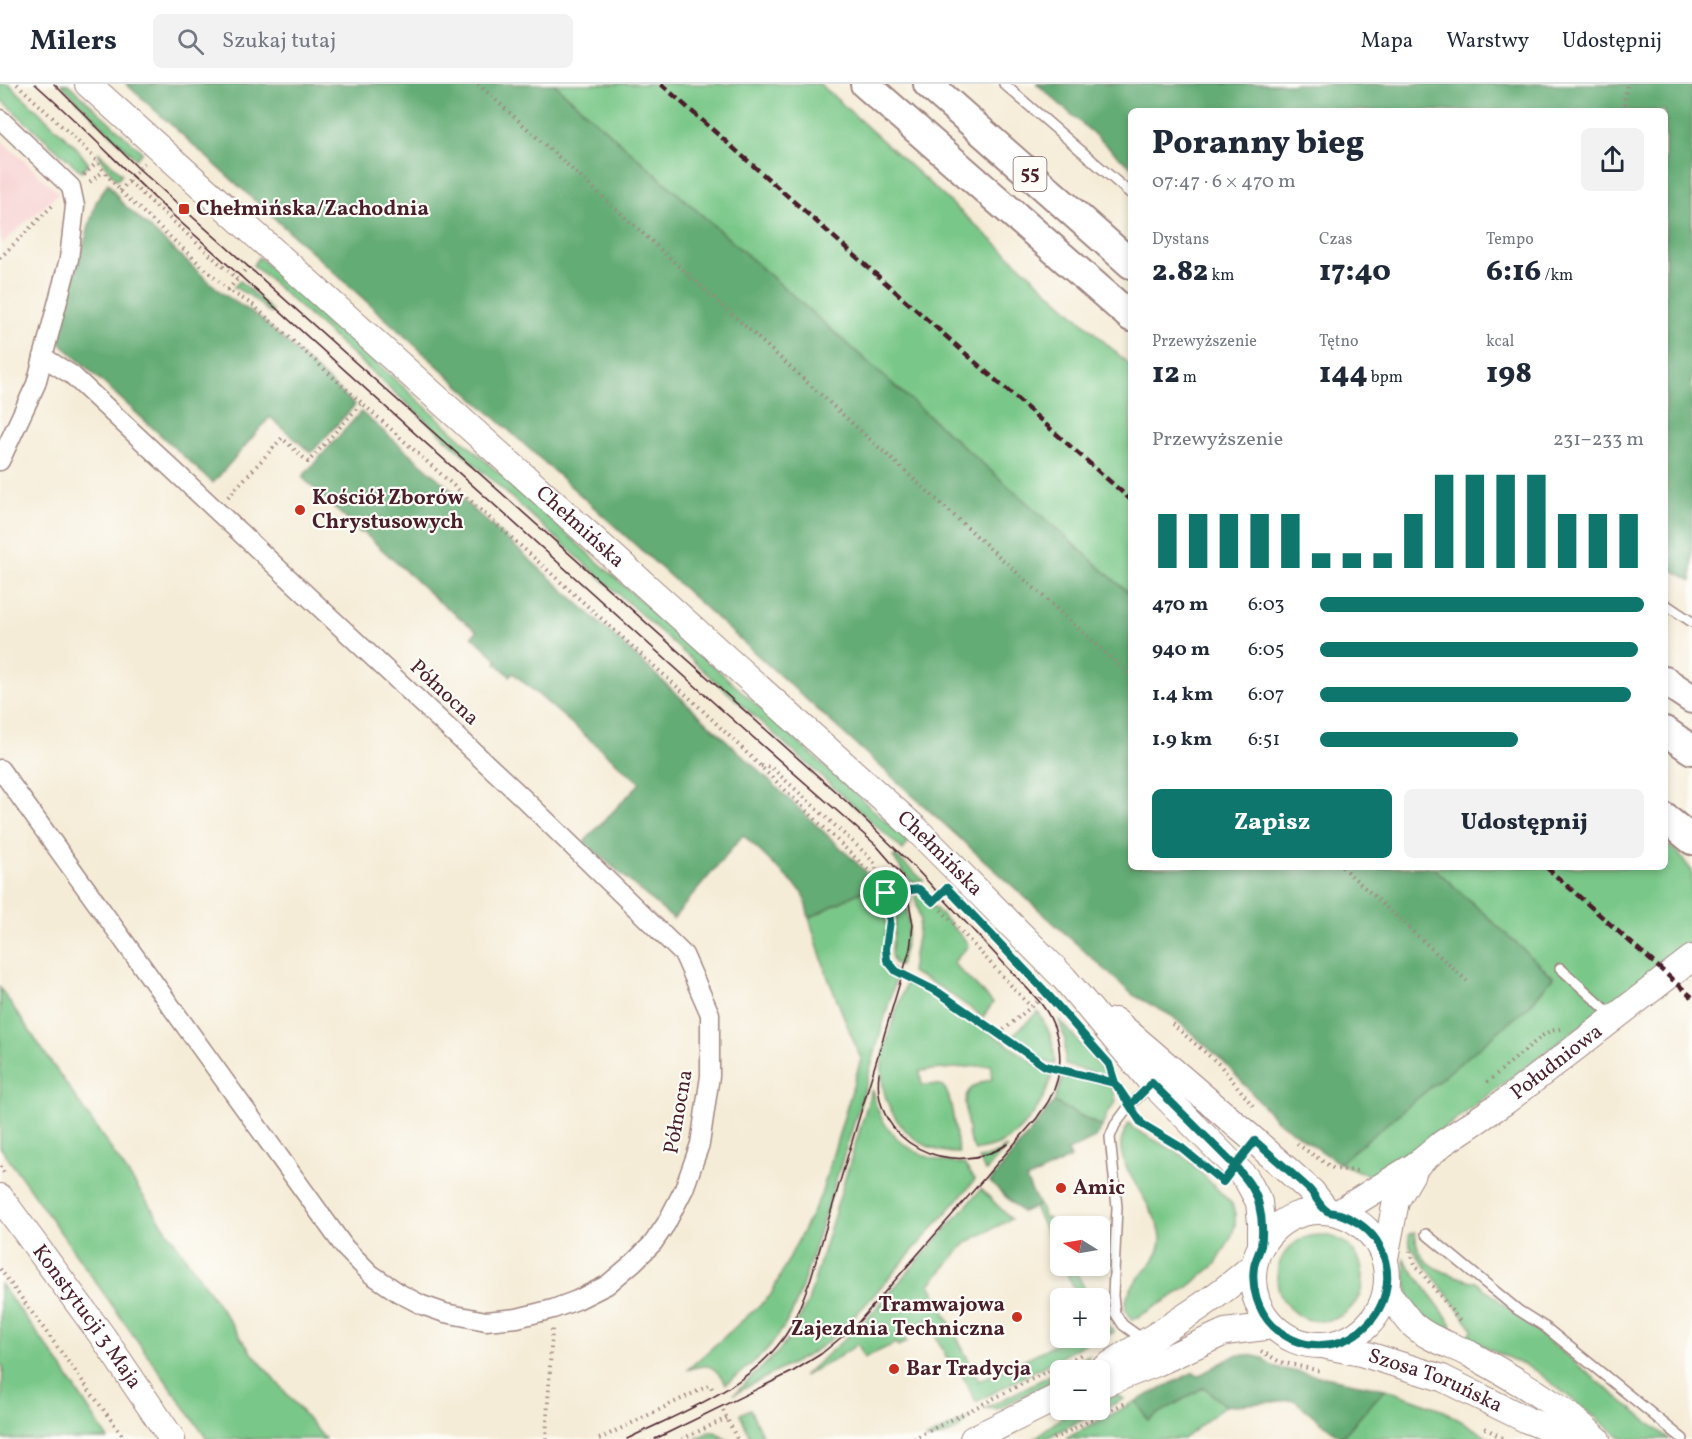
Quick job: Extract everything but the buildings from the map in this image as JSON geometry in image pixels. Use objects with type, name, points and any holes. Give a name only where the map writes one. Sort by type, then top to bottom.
[{"type":"main road","name":"Chełmińska","points":[[88,84],[916,829],[1051,986],[1246,1178],[1259,1202],[1261,1223],[1257,1256]]},
{"type":"main road","name":"55","points":[[865,84],[1128,314]]},
{"type":"main road","name":"55","points":[[928,84],[1128,261]]},
{"type":"main road","points":[[1668,683],[1692,699]]},
{"type":"main road","points":[[1668,733],[1692,750]]},
{"type":"main road","points":[[1668,820],[1692,840]]},
{"type":"main road","name":"Południowa","points":[[1332,1212],[1419,1163],[1443,1143],[1506,1101],[1692,958]]},
{"type":"main road","name":"Chełmińska","points":[[1051,986],[1255,1141],[1332,1212]]},
{"type":"main road","name":"Południowa","points":[[1384,1258],[1396,1201],[1419,1163]]},
{"type":"main road","name":"Konstytucji 3 Maja","points":[[0,1197],[172,1439]]},
{"type":"main road","points":[[1097,1360],[1145,1341],[1228,1286],[1257,1256],[1282,1222],[1304,1213],[1332,1212],[1353,1219],[1367,1229],[1378,1242],[1384,1258],[1387,1274],[1382,1305],[1364,1329],[1346,1340],[1324,1345],[1305,1344],[1288,1337],[1273,1326],[1263,1313],[1256,1298],[1253,1282],[1257,1256]]},
{"type":"main road","name":"Szosa Toruńska","points":[[1386,1291],[1413,1324],[1431,1336],[1529,1386],[1573,1417],[1597,1439]]},
{"type":"main road","points":[[1110,1381],[1225,1332],[1273,1326]]},
{"type":"main road","name":"Szosa Toruńska","points":[[1324,1345],[1361,1353],[1442,1378],[1527,1420],[1575,1439]]},
{"type":"main road","points":[[973,1439],[1050,1401]]},
{"type":"street","points":[[0,119],[80,185],[75,206],[74,231],[69,259],[44,357],[36,384],[0,461]]},
{"type":"street","name":"Północna","points":[[0,769],[345,1248],[371,1274],[399,1293],[422,1305],[445,1313],[486,1321],[518,1318],[553,1309],[607,1285],[653,1243],[666,1224],[684,1189],[700,1144],[710,1076],[710,1014],[684,955],[523,798],[72,375],[44,357]]},
{"type":"lane","points":[[1004,84],[1128,191]]},
{"type":"lane","points":[[1668,606],[1692,622]]},
{"type":"lane","points":[[1560,968],[1615,1018]]},
{"type":"lane","points":[[1145,1341],[1123,1324],[1115,1312],[1113,1296],[1117,1207],[1110,1137],[1115,1125],[1130,1105],[1152,1083]]},
{"type":"lane","points":[[1426,1234],[1518,1310],[1545,1327],[1683,1439]]},
{"type":"path","points":[[17,84],[89,152],[120,191],[228,290],[253,305],[694,702],[870,872],[886,893]]},
{"type":"path","points":[[478,84],[1128,673]]},
{"type":"path","points":[[1623,108],[1627,84]]},
{"type":"path","points":[[120,191],[145,162],[150,166]]},
{"type":"path","points":[[0,258],[80,185],[104,171]]},
{"type":"path","points":[[129,182],[237,279]]},
{"type":"path","points":[[228,290],[253,260],[248,255]]},
{"type":"path","points":[[216,510],[282,438],[308,462],[361,404]]},
{"type":"path","points":[[760,766],[771,767],[874,864],[886,893],[890,921],[886,949],[887,960],[891,967],[938,992],[1045,1066],[1115,1083]]},
{"type":"path","points":[[1345,870],[1467,981]]},
{"type":"path","points":[[933,902],[947,888],[954,895]]},
{"type":"path","points":[[886,893],[919,889],[1031,1007]]},
{"type":"path","points":[[1051,986],[1055,1002]]},
{"type":"path","points":[[999,1034],[1031,1007],[1051,986]]},
{"type":"path","points":[[1172,1024],[1220,1065],[1254,1107]]},
{"type":"path","points":[[1113,1072],[1115,1083],[1142,1124],[1182,1148]]},
{"type":"path","points":[[1296,1143],[1334,1169],[1368,1171]]},
{"type":"path","points":[[1415,1264],[1460,1321]]},
{"type":"path","points":[[0,1269],[124,1439]]},
{"type":"path","points":[[546,1439],[553,1309]]},
{"type":"path","points":[[1259,1350],[1280,1362],[1323,1371]]},
{"type":"path","points":[[913,1439],[1050,1380]]},
{"type":"path","points":[[599,1439],[711,1385],[714,1392]]},
{"type":"path","points":[[723,1410],[737,1439]]},
{"type":"path","points":[[682,1439],[727,1418]]},
{"type":"path","points":[[1482,1426],[1502,1438]]},
{"type":"shaded area","points":[[0,139],[59,193],[0,245]]},
{"type":"green space","points":[[0,84],[9,84],[76,147],[88,163],[82,172],[0,99]]},
{"type":"green space","points":[[61,84],[68,84],[142,152],[136,159]]},
{"type":"green space","points":[[126,84],[554,84],[1128,592],[1128,870],[1436,870],[1553,977],[1529,1006],[1339,1163],[1276,1120],[1224,1062],[1172,1016],[1133,995]]},
{"type":"green space","points":[[554,84],[820,84],[1128,363],[1128,592]]},
{"type":"green space","points":[[1037,84],[1692,84],[1692,581],[1668,568],[1668,108],[1128,108],[1128,164]]},
{"type":"green space","points":[[98,152],[122,174],[117,180],[103,163]]},
{"type":"green space","points":[[108,183],[121,202],[204,277],[222,293],[261,319],[355,405],[311,453],[270,417],[213,483],[61,344],[58,332],[96,202]]},
{"type":"green space","points":[[259,257],[909,842],[903,850],[253,265]]},
{"type":"green space","points":[[240,281],[273,311],[271,314],[249,295],[234,287]]},
{"type":"green space","points":[[361,412],[614,636],[861,867],[876,884],[809,918],[803,893],[743,835],[673,919],[584,842],[640,783],[513,673],[510,676],[496,663],[498,660],[472,636],[477,631],[438,601],[302,477]]},
{"type":"green space","points":[[1668,845],[1679,854],[1692,871],[1692,939],[1685,947],[1377,1179],[1339,1163],[1529,1006],[1553,977],[1436,870],[1668,870]]},
{"type":"green space","points":[[895,855],[923,880],[911,882],[893,857]]},
{"type":"green space","points":[[876,884],[886,912],[886,965],[897,974],[863,1095],[792,1313],[777,1337],[760,1357],[726,1384],[710,1367],[701,1366],[687,1370],[770,1296],[821,1195],[861,1059],[827,975],[809,918]]},
{"type":"green space","points":[[918,894],[936,909],[967,942],[968,946],[953,963],[993,1003],[983,1017],[940,987],[911,972],[920,920],[915,895]]},
{"type":"green space","points":[[906,899],[909,927],[900,966],[894,963],[891,955],[896,919],[893,903]]},
{"type":"green space","points":[[907,980],[936,994],[1041,1068],[1053,1071],[1040,1104],[1026,1123],[1008,1139],[995,1146],[975,1151],[969,1138],[966,1097],[974,1086],[992,1079],[991,1065],[920,1071],[922,1085],[941,1085],[945,1089],[951,1105],[959,1153],[927,1146],[913,1137],[893,1113],[886,1099],[882,1066],[889,1035]]},
{"type":"green space","points":[[0,988],[248,1348],[325,1439],[207,1439],[0,1147]]},
{"type":"green space","points":[[1038,1012],[1051,1036],[1055,1064],[1044,1062],[1013,1035]]},
{"type":"green space","points":[[1059,1019],[1109,1077],[1065,1065],[1065,1040]]},
{"type":"green space","points":[[1064,1074],[1109,1085],[1114,1090],[1116,1102],[1107,1114],[1102,1127],[1054,1102]]},
{"type":"green space","points":[[872,1089],[883,1121],[904,1144],[931,1158],[964,1164],[975,1180],[837,1334],[808,1355],[734,1394],[778,1352],[789,1338],[808,1302]]},
{"type":"green space","points":[[1054,1102],[1102,1127],[1095,1138],[1068,1151],[1070,1158],[1026,1180],[1039,1205],[1022,1212],[990,1182]]},
{"type":"green space","points":[[1129,1123],[1134,1129],[1184,1156],[1232,1204],[1235,1214],[1235,1225],[1231,1238],[1216,1264],[1187,1288],[1133,1320],[1126,1311],[1126,1300],[1135,1282],[1155,1257],[1160,1248],[1161,1238],[1154,1215],[1126,1167],[1122,1155],[1122,1139]]},
{"type":"green space","points":[[1007,1147],[986,1171],[979,1159],[991,1156]]},
{"type":"green space","points":[[981,1189],[1011,1219],[967,1242],[930,1284],[979,1381],[1050,1347],[1077,1348],[1055,1360],[1050,1360],[1050,1363],[976,1402],[959,1369],[954,1371],[927,1320],[902,1333],[907,1342],[898,1346],[896,1343],[864,1358],[858,1344],[803,1376],[866,1320]]},
{"type":"green space","points":[[1039,1205],[1045,1218],[1048,1217],[1050,1241],[1034,1207]]},
{"type":"green space","points":[[1415,1232],[1419,1251],[1429,1263],[1444,1272],[1476,1282],[1669,1439],[1623,1439],[1536,1371],[1467,1338],[1473,1329],[1410,1246],[1409,1234]]},
{"type":"green space","points":[[1312,1235],[1328,1235],[1351,1247],[1360,1261],[1363,1278],[1360,1295],[1351,1309],[1328,1321],[1312,1321],[1296,1314],[1284,1302],[1277,1286],[1277,1270],[1284,1254],[1296,1242]]},
{"type":"green space","points":[[1404,1259],[1451,1323],[1452,1334],[1428,1320],[1414,1305],[1407,1286]]},
{"type":"green space","points":[[1068,1276],[1078,1276],[1084,1288],[1074,1288]]},
{"type":"green space","points":[[0,1284],[55,1357],[108,1439],[0,1439],[3,1366],[0,1365]]},
{"type":"green space","points":[[1236,1355],[1263,1358],[1270,1365],[1283,1369],[1385,1389],[1341,1438],[1294,1400],[1225,1406],[1204,1387],[1148,1420],[1136,1401],[1194,1372],[1198,1376]]},
{"type":"green space","points":[[1050,1375],[1050,1382],[997,1409],[986,1408]]},
{"type":"green space","points":[[1204,1387],[1225,1406],[1183,1439],[1065,1439],[1100,1420],[1110,1420],[1110,1415],[1136,1401],[1148,1420]]},
{"type":"green space","points":[[1385,1389],[1441,1409],[1491,1439],[1341,1438]]},
{"type":"green space","points":[[1117,1395],[1124,1399],[1110,1406],[1110,1397]]},
{"type":"green space","points":[[750,1409],[764,1439],[751,1439],[740,1414]]},
{"type":"green space","points":[[969,1418],[961,1427],[950,1433],[937,1438],[925,1439]]},
{"type":"green space","points":[[1058,1420],[1082,1420],[1044,1439],[1034,1439]]},
{"type":"green space","points":[[709,1432],[715,1432],[726,1439],[695,1439]]},
{"type":"tram line","points":[[35,84],[176,218],[723,711],[876,845],[902,875],[913,925],[910,949],[810,1281],[794,1319],[782,1340],[750,1373],[711,1398],[627,1439]]},
{"type":"tram line","points":[[54,84],[139,169],[848,803],[918,871],[1038,1000],[1052,1022],[1060,1060],[1059,1073],[1047,1103],[1037,1118],[855,1326],[821,1354],[792,1372],[655,1439]]},
{"type":"tram line","points":[[879,1073],[880,1098],[887,1119],[901,1136],[919,1149],[940,1156],[963,1158],[986,1154],[1008,1144]]},
{"type":"railway","points":[[661,84],[1128,497]]},
{"type":"railway","points":[[1549,870],[1692,997]]},
{"type":"place","name":"Chełmińska/Zachodnia","points":[[184,209]]},
{"type":"place","name":"Kościół Zborów Chrystusowych","points":[[300,510]]},
{"type":"place","name":"Amic","points":[[1061,1188]]},
{"type":"place","name":"Tramwajowa Zajezdnia Techniczna","points":[[1017,1317]]},
{"type":"place","name":"Bar Tradycja","points":[[894,1369]]},
{"type":"route","points":[[886,893],[890,921],[886,949],[887,960],[896,971],[938,992],[1045,1066],[1115,1083],[1142,1124],[1182,1148],[1223,1182],[1235,1166],[1246,1178],[1259,1202],[1261,1223],[1261,1246],[1254,1265],[1253,1282],[1256,1298],[1263,1313],[1273,1326],[1288,1337],[1305,1344],[1324,1345],[1339,1343],[1352,1337],[1374,1318],[1382,1305],[1387,1274],[1378,1242],[1367,1229],[1353,1219],[1327,1211],[1312,1192],[1255,1141],[1235,1166],[1152,1083],[1130,1105],[1115,1083],[1109,1064],[1042,988],[947,888],[933,902],[919,889],[886,893]]}]
